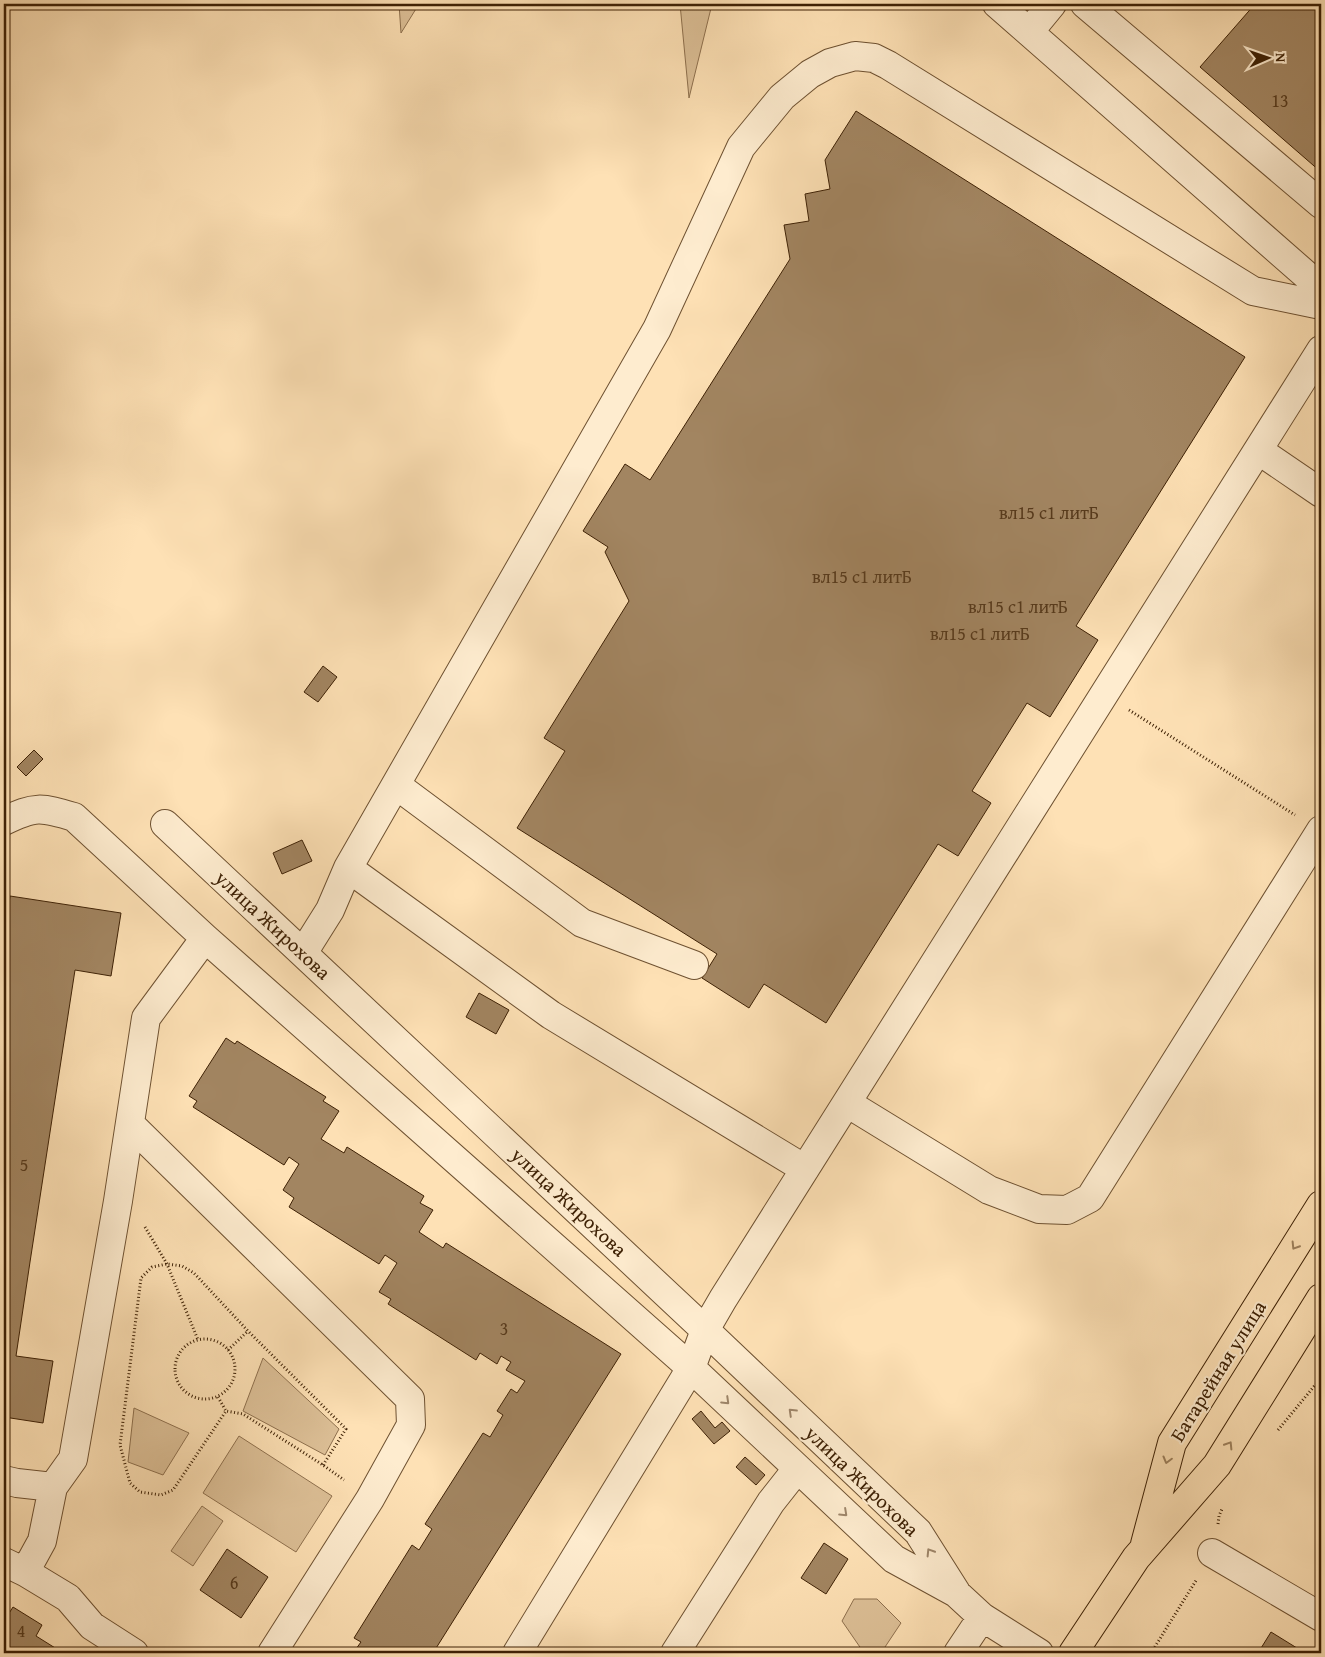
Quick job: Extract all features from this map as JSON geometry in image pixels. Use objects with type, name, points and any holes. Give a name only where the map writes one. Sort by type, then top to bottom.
[{"type":"main road","name":"Батарейная улица","points":[[1143,1550],[1172,1444],[1321,1205]]},
{"type":"main road","name":"Батарейная улица","points":[[1073,1653],[1136,1558],[1217,1465],[1321,1298]]},
{"type":"street","points":[[997,4],[1321,288]]},
{"type":"street","points":[[1028,32],[1052,4]]},
{"type":"street","points":[[1085,4],[1321,204]]},
{"type":"street","points":[[303,953],[330,910],[348,868],[657,329],[741,147],[782,97],[810,74],[830,63],[855,56],[874,58],[1253,291],[1321,305]]},
{"type":"street","points":[[517,1653],[691,1368],[705,1330],[804,1169],[1321,350]]},
{"type":"street","points":[[1258,450],[1321,493]]},
{"type":"street","points":[[396,785],[582,923],[694,965]]},
{"type":"street","name":"улица Жирохова","points":[[4,821],[24,811],[46,809],[74,817],[205,938],[691,1368],[894,1559],[956,1594],[982,1617],[1039,1653]]},
{"type":"street","name":"улица Жирохова","points":[[165,824],[918,1532],[956,1594]]},
{"type":"street","points":[[847,1103],[989,1190],[1039,1209],[1067,1210],[1090,1198],[1321,831]]},
{"type":"street","points":[[348,868],[551,1015],[804,1169]]},
{"type":"street","points":[[134,1653],[92,1626],[68,1598],[14,1567],[42,1541],[53,1488],[73,1458],[118,1200],[146,1018],[205,938]]},
{"type":"street","points":[[130,1124],[410,1399],[411,1425],[370,1499],[272,1653]]},
{"type":"street","points":[[675,1653],[771,1502],[797,1469]]},
{"type":"street","points":[[4,1480],[16,1484],[53,1488]]},
{"type":"street","points":[[1212,1553],[1321,1617]]},
{"type":"street","points":[[958,1653],[982,1617]]},
{"type":"path","points":[[1104,694],[1321,831]]},
{"type":"path","points":[[118,1200],[148,1230],[167,1264],[198,1340]]},
{"type":"path","points":[[226,1411],[173,1490],[161,1495],[151,1495],[140,1492],[130,1483],[120,1445],[141,1278],[152,1268],[167,1264],[182,1266],[194,1273],[248,1331],[346,1429],[323,1465]]},
{"type":"path","points":[[228,1350],[248,1331]]},
{"type":"path","points":[[198,1340],[220,1343],[228,1350],[234,1360],[236,1370],[233,1381],[227,1390],[218,1397],[207,1400],[196,1398],[186,1393],[179,1384],[176,1374],[176,1363],[180,1352],[188,1344],[198,1340]]},
{"type":"path","points":[[1272,1437],[1321,1378]]},
{"type":"path","points":[[218,1397],[226,1411]]},
{"type":"path","points":[[226,1411],[243,1414],[323,1465],[370,1499]]},
{"type":"path","points":[[1152,1653],[1223,1538],[1218,1525],[1219,1516],[1223,1508]]},
{"type":"shaded area","points":[[399,4],[419,4],[401,33]]},
{"type":"shaded area","points":[[680,4],[712,4],[689,98]]},
{"type":"shaded area","points":[[263,1358],[339,1429],[325,1455],[243,1411]]},
{"type":"shaded area","points":[[134,1408],[189,1433],[163,1475],[128,1462]]},
{"type":"shaded area","points":[[239,1436],[332,1496],[296,1552],[203,1493]]},
{"type":"shaded area","points":[[202,1506],[223,1521],[193,1566],[171,1551]]},
{"type":"shaded area","points":[[854,1599],[877,1599],[901,1623],[881,1653],[864,1653],[842,1621]]},
{"type":"building","points":[[1255,4],[1321,4],[1321,172],[1200,67]]},
{"type":"building","points":[[856,111],[1245,357],[1076,626],[1098,640],[1050,717],[1027,703],[972,791],[991,803],[958,856],[938,844],[826,1023],[764,984],[749,1008],[702,978],[717,954],[517,828],[565,751],[544,738],[629,601],[605,552],[608,547],[583,531],[625,464],[650,480],[790,259],[784,225],[809,221],[805,194],[830,189],[825,160]]},
{"type":"building","points":[[323,666],[337,677],[318,702],[304,692]]},
{"type":"building","points":[[34,750],[43,759],[26,776],[17,767]]},
{"type":"building","points":[[302,840],[312,861],[282,874],[273,853]]},
{"type":"building","points":[[10,896],[121,913],[111,976],[75,970],[30,1262],[16,1356],[53,1361],[43,1423],[4,1417],[4,935]]},
{"type":"building","points":[[479,993],[509,1010],[496,1034],[466,1017]]},
{"type":"building","points":[[226,1038],[235,1044],[237,1041],[326,1097],[323,1101],[339,1111],[321,1139],[344,1153],[347,1147],[424,1196],[420,1203],[433,1210],[419,1232],[443,1248],[446,1243],[621,1354],[433,1653],[353,1653],[361,1642],[354,1638],[412,1545],[419,1550],[432,1529],[425,1524],[483,1433],[490,1437],[503,1415],[497,1411],[511,1389],[517,1393],[525,1381],[506,1370],[511,1362],[501,1356],[497,1364],[480,1353],[476,1360],[388,1304],[391,1299],[379,1292],[397,1263],[385,1255],[379,1264],[289,1207],[294,1198],[283,1190],[299,1164],[289,1157],[284,1165],[193,1107],[197,1101],[189,1096]]},
{"type":"building","points":[[701,1411],[715,1428],[722,1422],[730,1431],[714,1444],[692,1419]]},
{"type":"building","points":[[745,1457],[765,1475],[756,1485],[736,1467]]},
{"type":"building","points":[[824,1543],[848,1559],[826,1594],[801,1578]]},
{"type":"building","points":[[227,1549],[268,1577],[241,1618],[200,1590]]},
{"type":"building","points":[[13,1607],[42,1625],[36,1636],[60,1651],[58,1653],[4,1653],[4,1617],[6,1618]]},
{"type":"building","points":[[1271,1632],[1305,1653],[1258,1653]]}]
